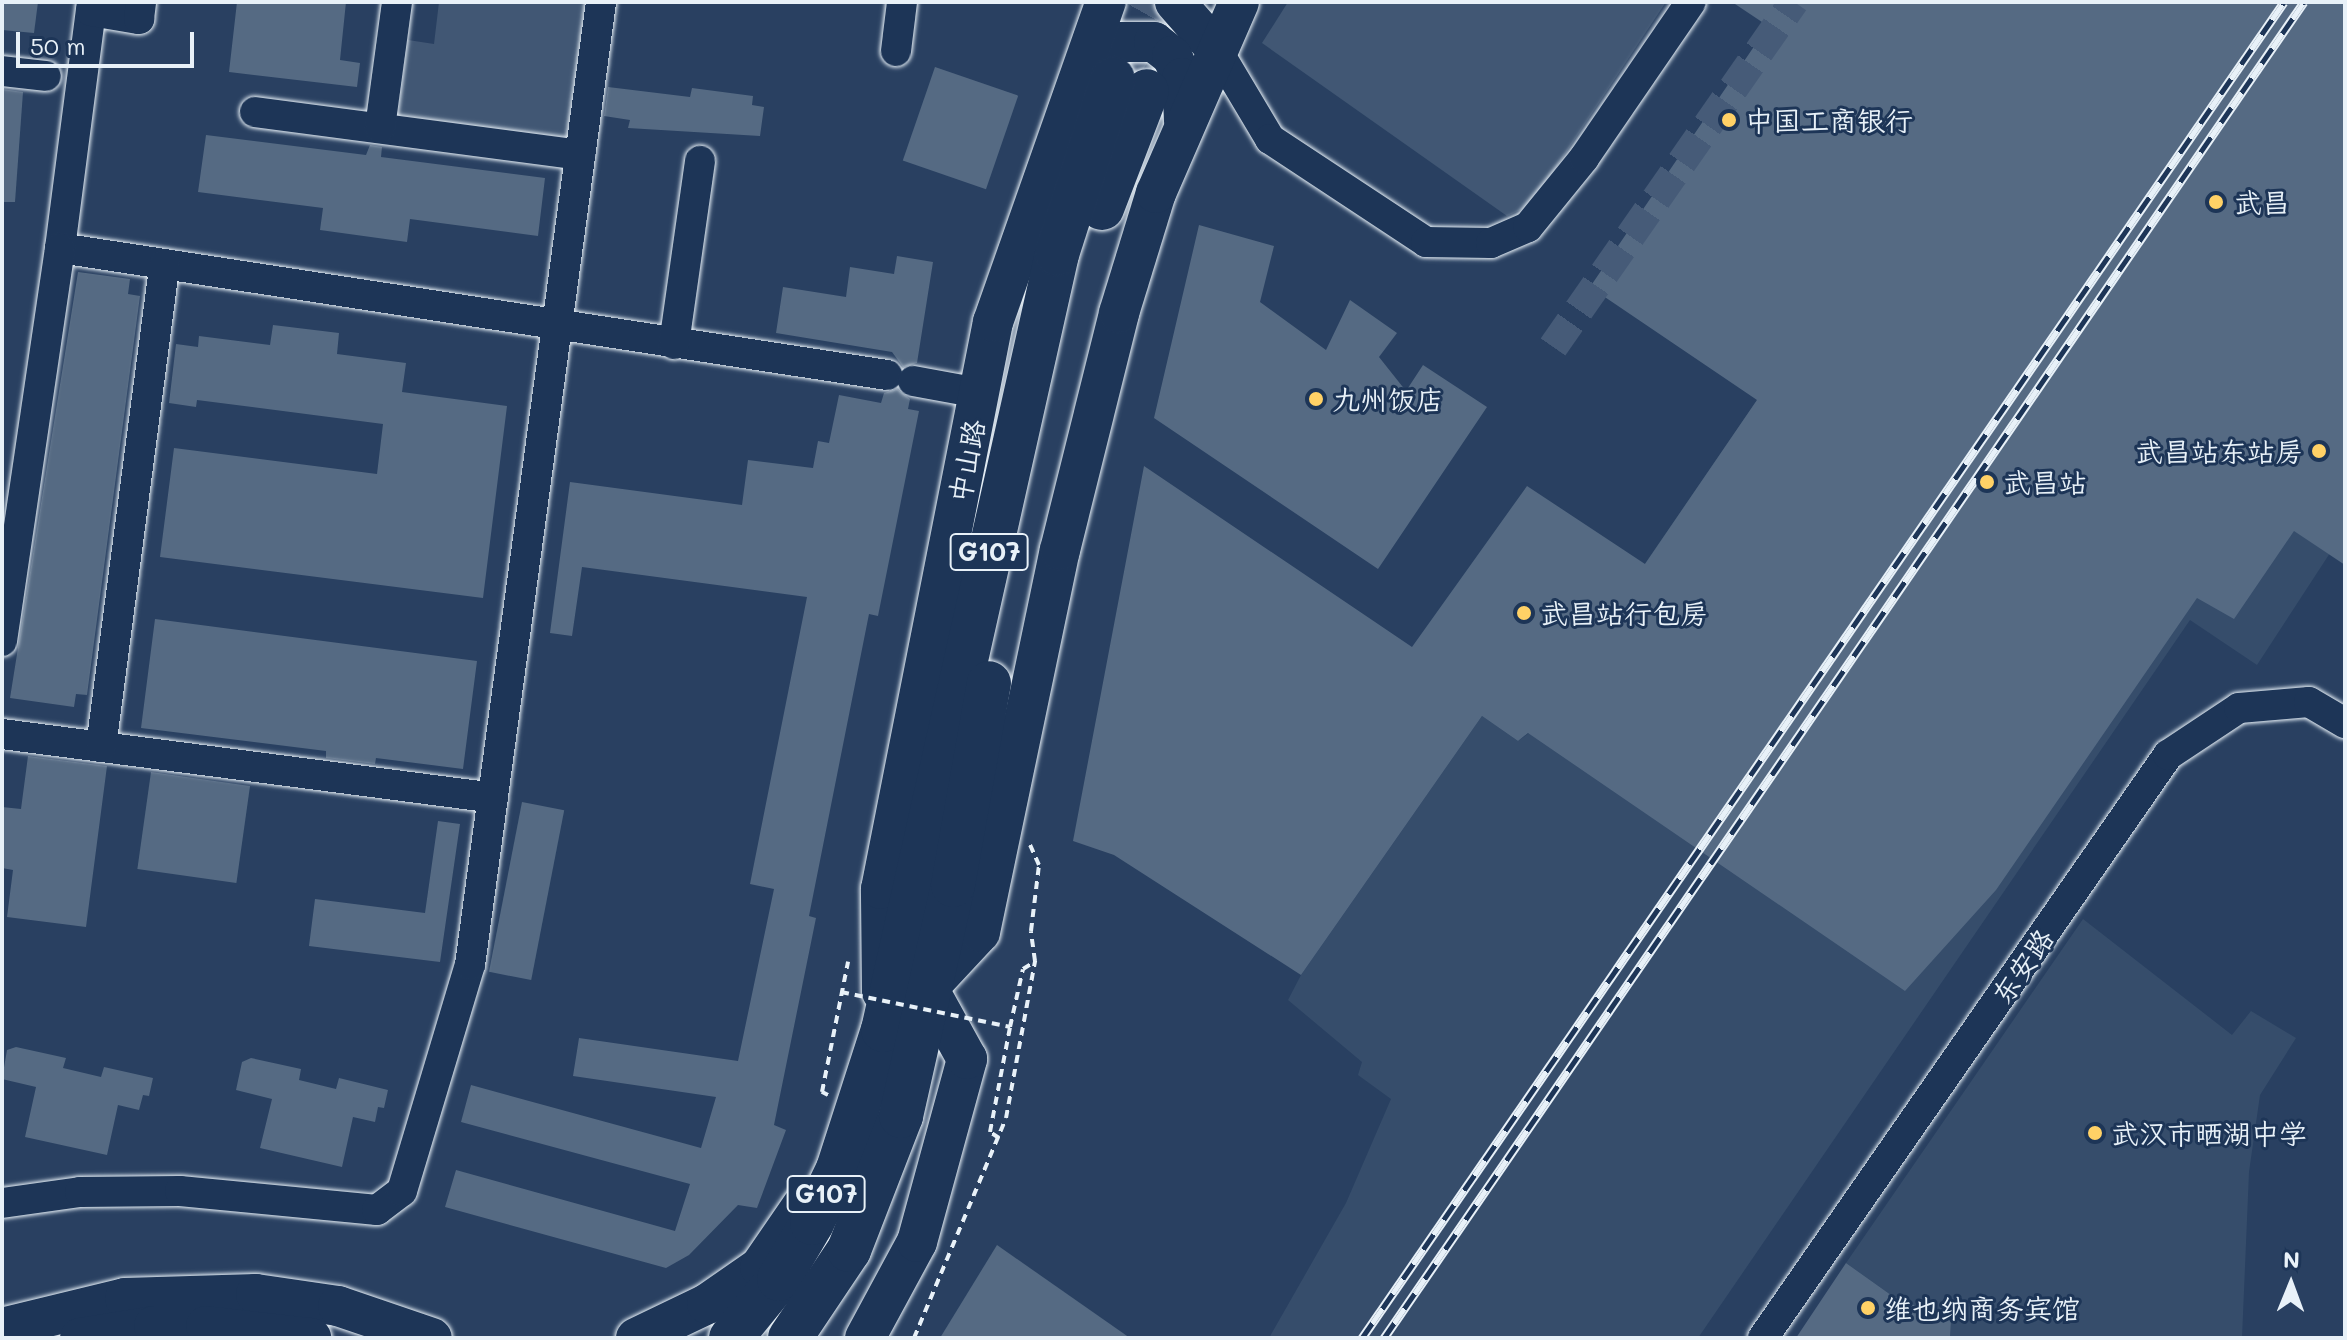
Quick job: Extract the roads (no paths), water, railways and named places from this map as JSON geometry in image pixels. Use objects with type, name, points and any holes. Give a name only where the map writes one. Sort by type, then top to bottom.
[{"type":"highway","name":"G107","points":[[790,1338],[849,1250],[878,1188],[901,1116],[1049,406],[1111,175],[1112,84]]},
{"type":"highway","name":"G107","points":[[731,1338],[779,1279],[838,1169],[883,1030],[1057,254],[1112,84]]},
{"type":"main road","name":"中山路","points":[[883,1030],[881,889],[993,322],[1064,120],[1112,84],[1106,2]]},
{"type":"main road","points":[[1175,2],[1217,50]]},
{"type":"main road","points":[[865,1338],[917,1242],[967,1059],[928,988],[980,932],[1101,383],[1156,193],[1239,2]]},
{"type":"main road","points":[[1112,84],[1111,42],[1154,42],[1172,56],[1182,78],[1183,129]]},
{"type":"main road","points":[[636,1338],[707,1304],[760,1267],[793,1215],[838,1169]]},
{"type":"main road","points":[[2,1328],[125,1298],[241,1294],[338,1306],[432,1338]]},
{"type":"main road","points":[[80,1338],[154,1326],[206,1326],[311,1338]]},
{"type":"street","points":[[2,641],[60,248],[91,7],[139,19],[141,2]]},
{"type":"street","points":[[380,128],[397,2]]},
{"type":"street","points":[[2,1203],[80,1192],[180,1191],[366,1210],[389,1206],[402,1191],[467,980],[601,2]]},
{"type":"street","points":[[896,51],[902,2]]},
{"type":"street","points":[[1064,120],[1068,55],[1091,2]]},
{"type":"street","points":[[1217,50],[1270,139],[1426,242],[1491,243],[1528,227],[1584,158],[1691,2]]},
{"type":"street","points":[[2,71],[46,76]]},
{"type":"street","points":[[255,112],[580,155]]},
{"type":"street","points":[[674,344],[700,161]]},
{"type":"street","points":[[60,248],[900,378],[979,393]]},
{"type":"street","points":[[101,747],[165,264]]},
{"type":"street","name":"东安路","points":[[1763,1338],[2168,755],[2239,708],[2309,702],[2345,723]]},
{"type":"street","points":[[2,734],[493,798]]},
{"type":"tunnel","points":[[1116,73],[1156,2]]},
{"type":"tunnel","points":[[1553,347],[1794,2]]},
{"type":"railway","points":[[1362,1338],[2284,2]]},
{"type":"railway","points":[[1384,1338],[2304,2]]},
{"type":"place","name":"中国工商银行","points":[[1729,120]]},
{"type":"place","name":"武昌","points":[[2216,202]]},
{"type":"place","name":"九州饭店","points":[[1316,399]]},
{"type":"place","name":"武昌站东站房","points":[[2319,451]]},
{"type":"place","name":"武昌站","points":[[1987,482]]},
{"type":"place","name":"武昌站行包房","points":[[1524,613]]},
{"type":"place","name":"武汉市晒湖中学","points":[[2095,1133]]},
{"type":"place","name":"维也纳商务宾馆","points":[[1868,1308]]}]
